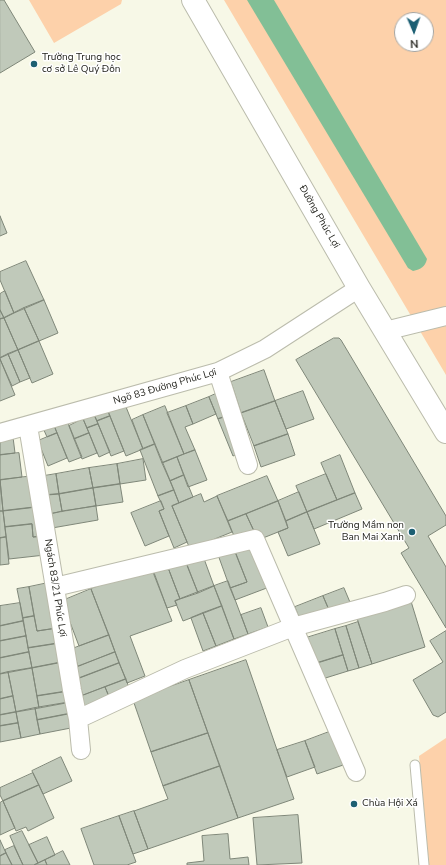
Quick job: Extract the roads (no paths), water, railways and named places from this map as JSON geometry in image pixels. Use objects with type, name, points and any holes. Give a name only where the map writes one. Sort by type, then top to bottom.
[{"type":"street","name":"Đường Phúc Lợi","points":[[193,0],[359,288],[446,432]]},
{"type":"street","name":"Ngõ 83 Đường Phúc Lợi","points":[[0,433],[218,372],[265,349],[359,288]]},
{"type":"street","points":[[385,332],[446,316]]},
{"type":"street","points":[[218,372],[248,465]]},
{"type":"street","name":"Ngách 83/21 Phúc Lợi","points":[[28,426],[78,719],[81,750]]},
{"type":"street","points":[[55,588],[255,539],[356,772]]},
{"type":"street","points":[[78,719],[185,669],[293,627],[406,595]]},
{"type":"lane","points":[[415,765],[424,865]]},
{"type":"place","name":"Trường Trung học cơ sở Lê Quý Đôn","points":[[34,64]]},
{"type":"place","name":"Trường Mầm non Ban Mai Xanh","points":[[412,532]]},
{"type":"place","name":"Chùa Hội Xá","points":[[354,804]]}]
